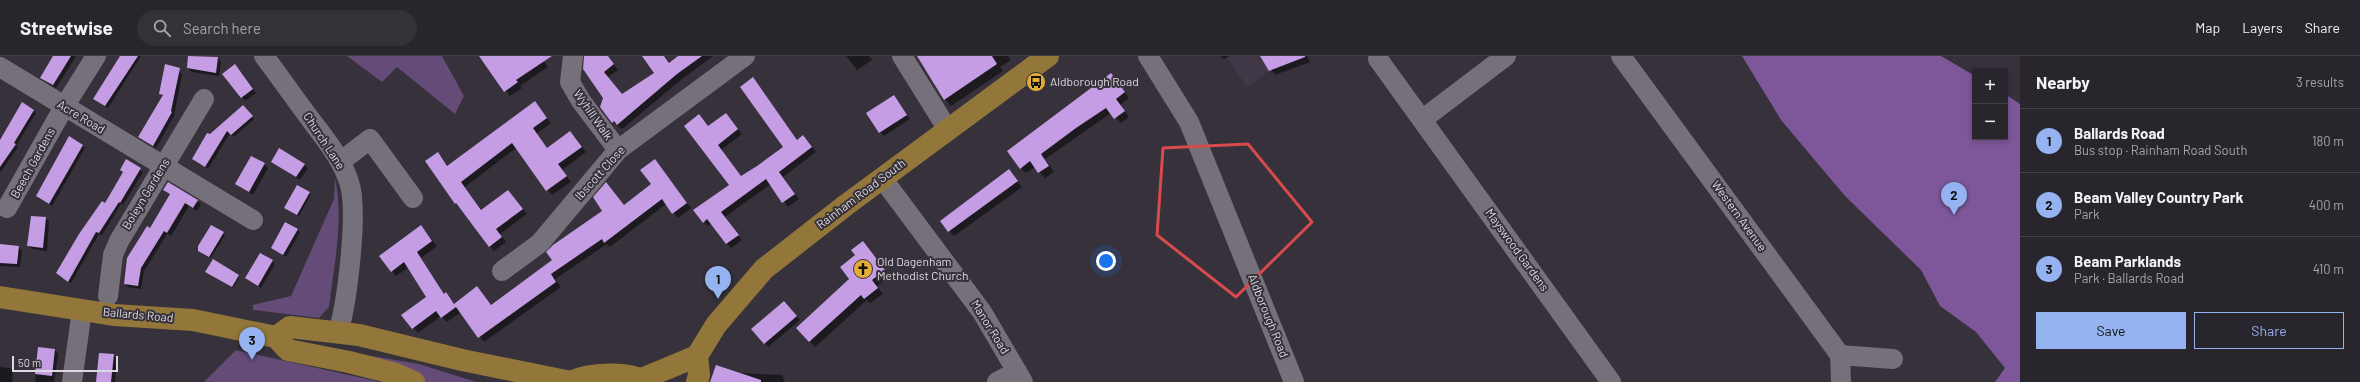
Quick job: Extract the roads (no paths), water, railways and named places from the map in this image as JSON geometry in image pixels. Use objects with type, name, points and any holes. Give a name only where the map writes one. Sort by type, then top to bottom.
[{"type":"main road","name":"Rainham Road South","points":[[697,356],[716,325],[764,269],[882,178],[1048,56]]},
{"type":"main road","name":"Ballards Road","points":[[0,297],[82,310],[193,320],[276,337]]},
{"type":"main road","points":[[414,382],[396,374],[288,350],[276,337],[290,328],[338,333],[400,344],[462,360],[571,382],[584,376],[610,374],[645,380],[697,356],[699,375],[697,382]]},
{"type":"main road","points":[[338,333],[348,351],[363,366]]},
{"type":"street","name":"Beech Gardens","points":[[7,208],[64,107],[96,56]]},
{"type":"street","name":"Church Lane","points":[[264,56],[340,162],[350,182],[353,203],[343,315],[338,333]]},
{"type":"street","name":"Wyhill Walk","points":[[573,56],[570,82],[581,101],[618,150]]},
{"type":"street","name":"Ibscott Close","points":[[502,271],[540,243],[618,150],[745,56]]},
{"type":"street","points":[[902,56],[948,130]]},
{"type":"street","name":"Aldborough Road","points":[[1148,56],[1189,122],[1294,382]]},
{"type":"street","points":[[1423,119],[1506,56]]},
{"type":"street","name":"Western Avenue","points":[[1621,56],[1840,355]]},
{"type":"street","name":"Mayswood Gardens","points":[[1378,59],[1423,119],[1611,382]]},
{"type":"street","name":"Acre Road","points":[[0,67],[162,167],[253,220]]},
{"type":"street","name":"Boleyn Gardens","points":[[108,296],[113,255],[119,240],[204,99]]},
{"type":"street","points":[[340,162],[370,139],[413,198]]},
{"type":"street","name":"Manor Road","points":[[882,178],[982,312],[1020,376]]},
{"type":"street","points":[[72,382],[82,310]]},
{"type":"street","points":[[1841,382],[1840,355],[1893,359]]},
{"type":"street","points":[[997,382],[1020,376]]},
{"type":"place","name":"Aldborough Road","points":[[1036,82]]},
{"type":"place","name":"Beam Valley Country Park","points":[[1954,215]]},
{"type":"place","name":"Old Dagenham Methodist Church","points":[[863,269]]},
{"type":"place","name":"Ballards Road","points":[[718,299]]},
{"type":"place","name":"Beam Parklands","points":[[252,360]]}]
